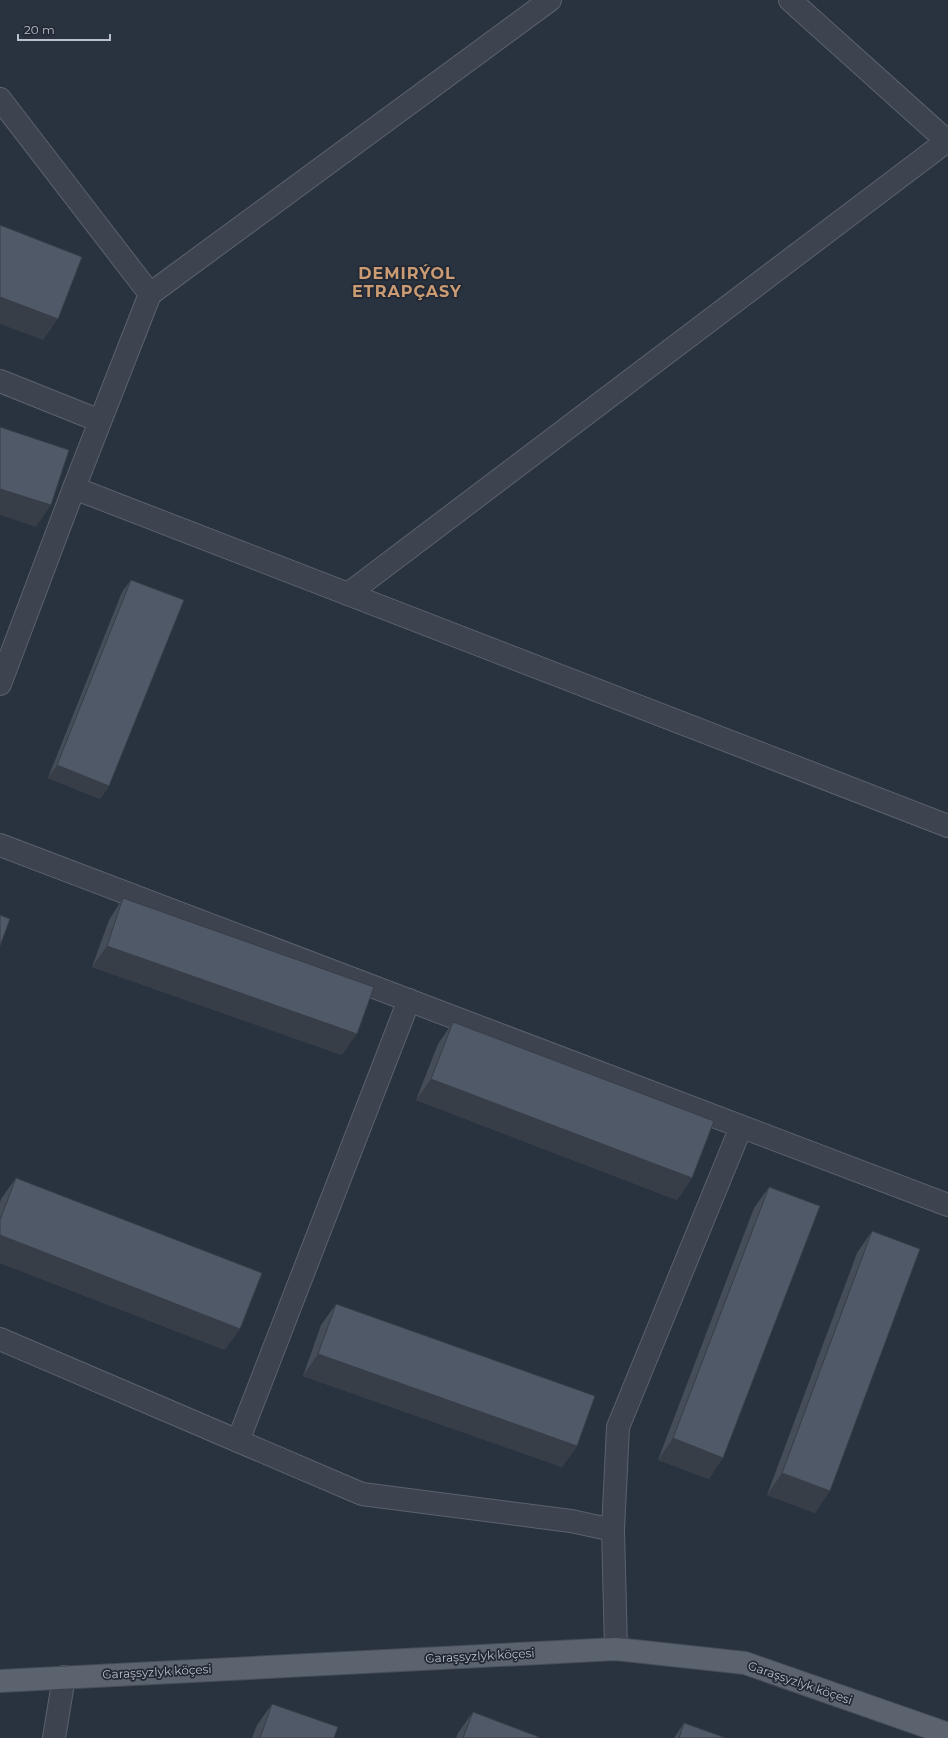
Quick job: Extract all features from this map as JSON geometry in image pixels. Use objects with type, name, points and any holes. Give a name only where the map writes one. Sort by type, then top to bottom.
[{"type":"main road","name":"Garaşsyzlyk köçesi","points":[[0,1681],[616,1649],[745,1663],[948,1734]]},
{"type":"street","points":[[0,684],[74,488],[150,294],[550,0]]},
{"type":"street","points":[[348,594],[948,141],[790,0]]},
{"type":"street","points":[[0,99],[150,294]]},
{"type":"street","points":[[0,381],[100,421]]},
{"type":"street","points":[[74,488],[948,826]]},
{"type":"street","points":[[0,845],[948,1206]]},
{"type":"street","points":[[238,1441],[409,1000]]},
{"type":"street","points":[[616,1649],[613,1530],[618,1427],[741,1127]]},
{"type":"street","points":[[0,1339],[362,1494],[571,1521],[613,1530]]},
{"type":"street","points":[[54,1738],[64,1677]]},
{"type":"building","points":[[0,225],[82,257],[58,319],[0,297]]},
{"type":"building","points":[[0,427],[69,450],[51,505],[0,489]]},
{"type":"building","points":[[131,580],[184,600],[109,786],[57,765]]},
{"type":"building","points":[[123,898],[374,987],[357,1034],[107,946]]},
{"type":"building","points":[[0,915],[10,919],[0,946]]},
{"type":"building","points":[[453,1022],[714,1121],[692,1178],[431,1079]]},
{"type":"building","points":[[16,1178],[262,1273],[240,1329],[0,1235],[0,1220]]},
{"type":"building","points":[[769,1187],[820,1206],[723,1458],[673,1438]]},
{"type":"building","points":[[872,1231],[920,1249],[830,1491],[782,1473]]},
{"type":"building","points":[[336,1304],[595,1396],[577,1446],[318,1354]]},
{"type":"building","points":[[272,1704],[338,1727],[334,1738],[260,1738]]},
{"type":"building","points":[[473,1712],[539,1737],[539,1738],[463,1738]]},
{"type":"building","points":[[684,1723],[726,1738],[679,1738]]},
{"type":"district","name":"DEMIRÝOL ETRAPÇASY","points":[[407,282]]}]
